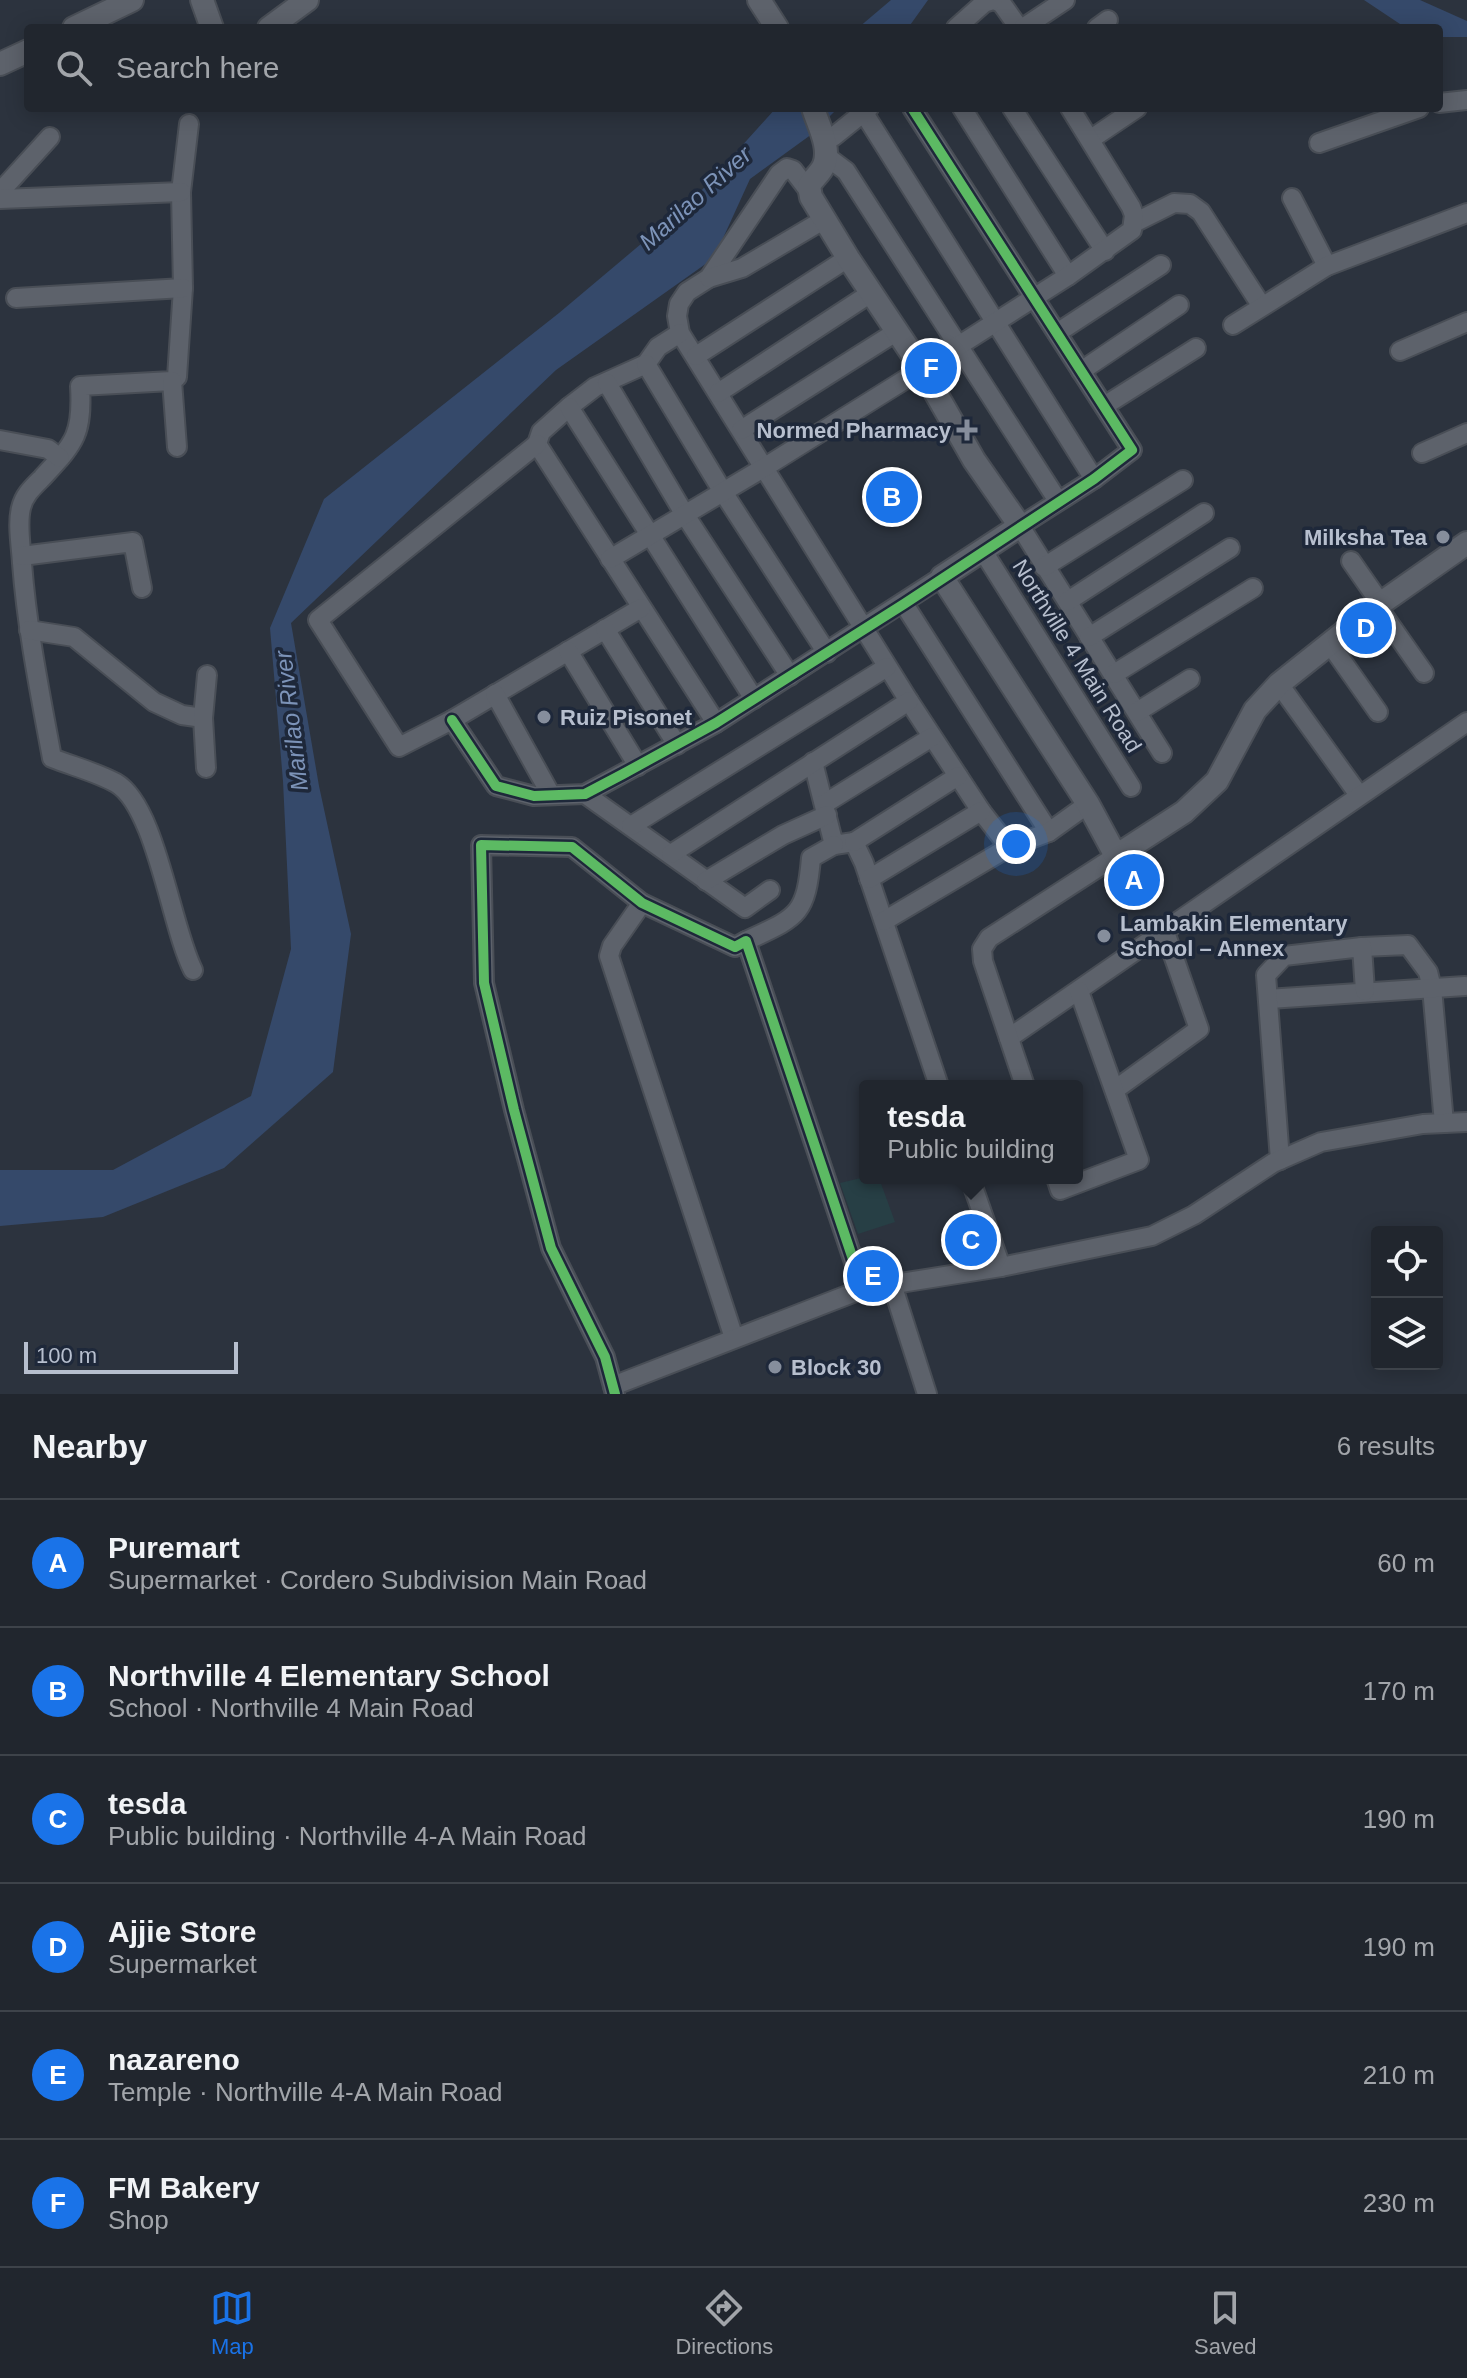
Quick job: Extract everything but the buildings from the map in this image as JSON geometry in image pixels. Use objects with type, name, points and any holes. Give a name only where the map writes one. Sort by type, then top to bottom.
[{"type":"street","points":[[82,24],[132,0]]},
{"type":"street","points":[[202,0],[211,24]]},
{"type":"street","points":[[274,24],[307,0]]},
{"type":"street","points":[[759,0],[774,24]]},
{"type":"street","points":[[962,24],[984,3],[994,0],[1002,4],[1018,24]]},
{"type":"street","points":[[1027,24],[1065,0]]},
{"type":"street","points":[[0,64],[24,53]]},
{"type":"street","points":[[1443,103],[1467,100]]},
{"type":"street","points":[[815,112],[827,143],[1058,501]]},
{"type":"street","points":[[809,191],[812,181],[823,167],[827,143],[864,112]]},
{"type":"street","points":[[867,112],[1094,479]]},
{"type":"street","points":[[452,720],[496,786],[534,796],[585,794],[716,723],[904,604],[1094,479],[1132,450],[915,112]]},
{"type":"street","points":[[965,112],[1068,276]]},
{"type":"street","points":[[1015,112],[1105,251]]},
{"type":"street","points":[[610,559],[922,369],[1068,276],[1132,230],[1131,207],[1073,112]]},
{"type":"street","points":[[1091,139],[1131,112]]},
{"type":"street","points":[[1319,143],[1408,112]]},
{"type":"street","points":[[189,124],[181,192],[183,288],[177,377],[172,381],[80,386],[82,416],[79,431],[60,458],[26,494],[20,510],[29,630],[52,758],[117,784],[129,796],[157,851],[183,949],[193,970]]},
{"type":"street","points":[[0,192],[50,137]]},
{"type":"street","points":[[709,278],[779,174],[787,168],[793,170],[922,369],[974,460],[1020,526],[1162,753]]},
{"type":"street","points":[[0,199],[181,192]]},
{"type":"street","points":[[1292,198],[1327,266]]},
{"type":"street","points":[[1134,223],[1174,203],[1190,204],[1201,212],[1261,305]]},
{"type":"street","points":[[1233,325],[1327,266],[1467,213]]},
{"type":"street","points":[[825,219],[742,268],[709,278],[687,292],[679,304],[677,316],[680,333],[887,667],[981,811],[1009,847]]},
{"type":"street","points":[[696,356],[848,258]]},
{"type":"street","points":[[1057,333],[1161,265]]},
{"type":"street","points":[[16,298],[183,288]]},
{"type":"street","points":[[718,393],[871,293]]},
{"type":"street","points":[[1081,371],[1179,305]]},
{"type":"street","points":[[1400,351],[1467,322]]},
{"type":"street","points":[[741,430],[896,332]]},
{"type":"street","points":[[641,608],[452,720],[399,747],[318,620],[537,444],[541,432],[569,407],[595,387],[646,364],[658,347],[680,333]]},
{"type":"street","points":[[1104,406],[1196,348]]},
{"type":"street","points":[[646,364],[723,492],[827,653]]},
{"type":"street","points":[[172,381],[177,447]]},
{"type":"street","points":[[607,383],[685,515],[790,676]]},
{"type":"street","points":[[569,407],[754,699]]},
{"type":"street","points":[[1422,453],[1467,433]]},
{"type":"street","points":[[0,440],[48,449],[60,458]]},
{"type":"street","points":[[537,444],[716,723]]},
{"type":"street","points":[[1044,567],[1183,480]]},
{"type":"street","points":[[1068,601],[1204,513]]},
{"type":"street","points":[[22,556],[133,542],[142,588]]},
{"type":"street","points":[[1023,1080],[983,961],[982,949],[989,938],[1184,812],[1217,781],[1255,710],[1279,684],[1379,605],[1467,543]]},
{"type":"street","points":[[1089,637],[1230,548]]},
{"type":"street","name":"Northville 4 Main Road","points":[[983,551],[1131,787]]},
{"type":"street","points":[[1351,561],[1424,673]]},
{"type":"street","points":[[942,577],[1088,804],[1116,856]]},
{"type":"street","points":[[1114,674],[1253,588]]},
{"type":"street","points":[[904,604],[1049,832]]},
{"type":"street","points":[[605,629],[677,745]]},
{"type":"street","points":[[29,630],[74,637],[154,702],[167,710],[203,718]]},
{"type":"street","points":[[1330,644],[1378,712]]},
{"type":"street","points":[[568,651],[638,766]]},
{"type":"street","points":[[631,826],[887,667]]},
{"type":"street","points":[[206,768],[203,718],[207,675]]},
{"type":"street","points":[[1137,712],[1190,679]]},
{"type":"street","points":[[1279,684],[1359,795]]},
{"type":"street","points":[[495,694],[551,795]]},
{"type":"street","points":[[671,854],[909,701]]},
{"type":"street","points":[[1009,1038],[1467,722]]},
{"type":"street","points":[[706,881],[825,809],[932,737]]},
{"type":"street","points":[[813,762],[834,845]]},
{"type":"street","points":[[958,776],[854,842],[834,845],[811,858],[805,900],[787,922],[735,947],[642,903],[572,847],[481,845],[484,983],[514,1110],[551,1248],[605,1357],[614,1390],[734,1338],[863,1289],[1001,1267],[1152,1236],[1194,1215],[1280,1160],[1321,1142],[1423,1124],[1467,1122]]},
{"type":"street","points":[[585,794],[745,908],[770,890]]},
{"type":"street","points":[[884,921],[1009,847],[1049,832],[1088,804]]},
{"type":"street","points":[[869,879],[981,811]]},
{"type":"street","points":[[854,842],[937,1080]]},
{"type":"street","points":[[642,903],[612,946],[609,956],[734,1338]]},
{"type":"street","points":[[1116,1089],[1199,1029],[1165,932]]},
{"type":"street","points":[[746,941],[863,1289]]},
{"type":"street","points":[[1280,1160],[1266,975],[1284,956],[1408,945],[1428,972],[1432,988],[1444,1123]]},
{"type":"street","points":[[1362,947],[1365,991]]},
{"type":"street","points":[[1268,999],[1465,986]]},
{"type":"street","points":[[1079,991],[1139,1160],[1083,1177]]},
{"type":"street","points":[[972,1184],[1001,1267]]},
{"type":"street","points":[[892,1284],[927,1394]]},
{"type":"green space","points":[[859,1178],[859,1184],[881,1184],[895,1222],[858,1234],[840,1183]]},
{"type":"water","points":[[891,0],[928,0],[911,24],[863,24]]},
{"type":"water","points":[[1364,0],[1420,0],[1467,21],[1467,37],[1443,37],[1443,24],[1400,24]]},
{"type":"water","name":"Marilao River","points":[[772,112],[834,112],[812,134],[750,179],[714,258],[556,370],[291,623],[319,786],[351,934],[333,1072],[224,1168],[103,1217],[0,1226],[0,1170],[113,1170],[251,1096],[291,949],[283,781],[270,628],[324,499],[559,313],[692,201]]},
{"type":"cycle path","points":[[452,720],[496,786],[534,796],[585,794],[716,723],[904,604],[1094,479],[1132,450],[915,112]]},
{"type":"cycle path","points":[[615,1394],[605,1357],[551,1248],[514,1110],[484,983],[481,845],[572,847],[642,903],[735,947],[746,941],[863,1289]]},
{"type":"place","name":"FM Bakery","points":[[931,368]]},
{"type":"place","name":"Normed Pharmacy","points":[[967,430]]},
{"type":"place","name":"Northville 4 Elementary School","points":[[892,497]]},
{"type":"place","name":"Milksha Tea","points":[[1443,537]]},
{"type":"place","name":"Ajjie Store","points":[[1366,628]]},
{"type":"place","name":"Ruiz Pisonet","points":[[544,717]]},
{"type":"place","name":"Puremart","points":[[1134,880]]},
{"type":"place","name":"Lambakin Elementary School – Annex","points":[[1104,936]]},
{"type":"place","name":"tesda","points":[[971,1240]]},
{"type":"place","name":"nazareno","points":[[873,1276]]},
{"type":"place","name":"Block 30","points":[[775,1367]]}]
